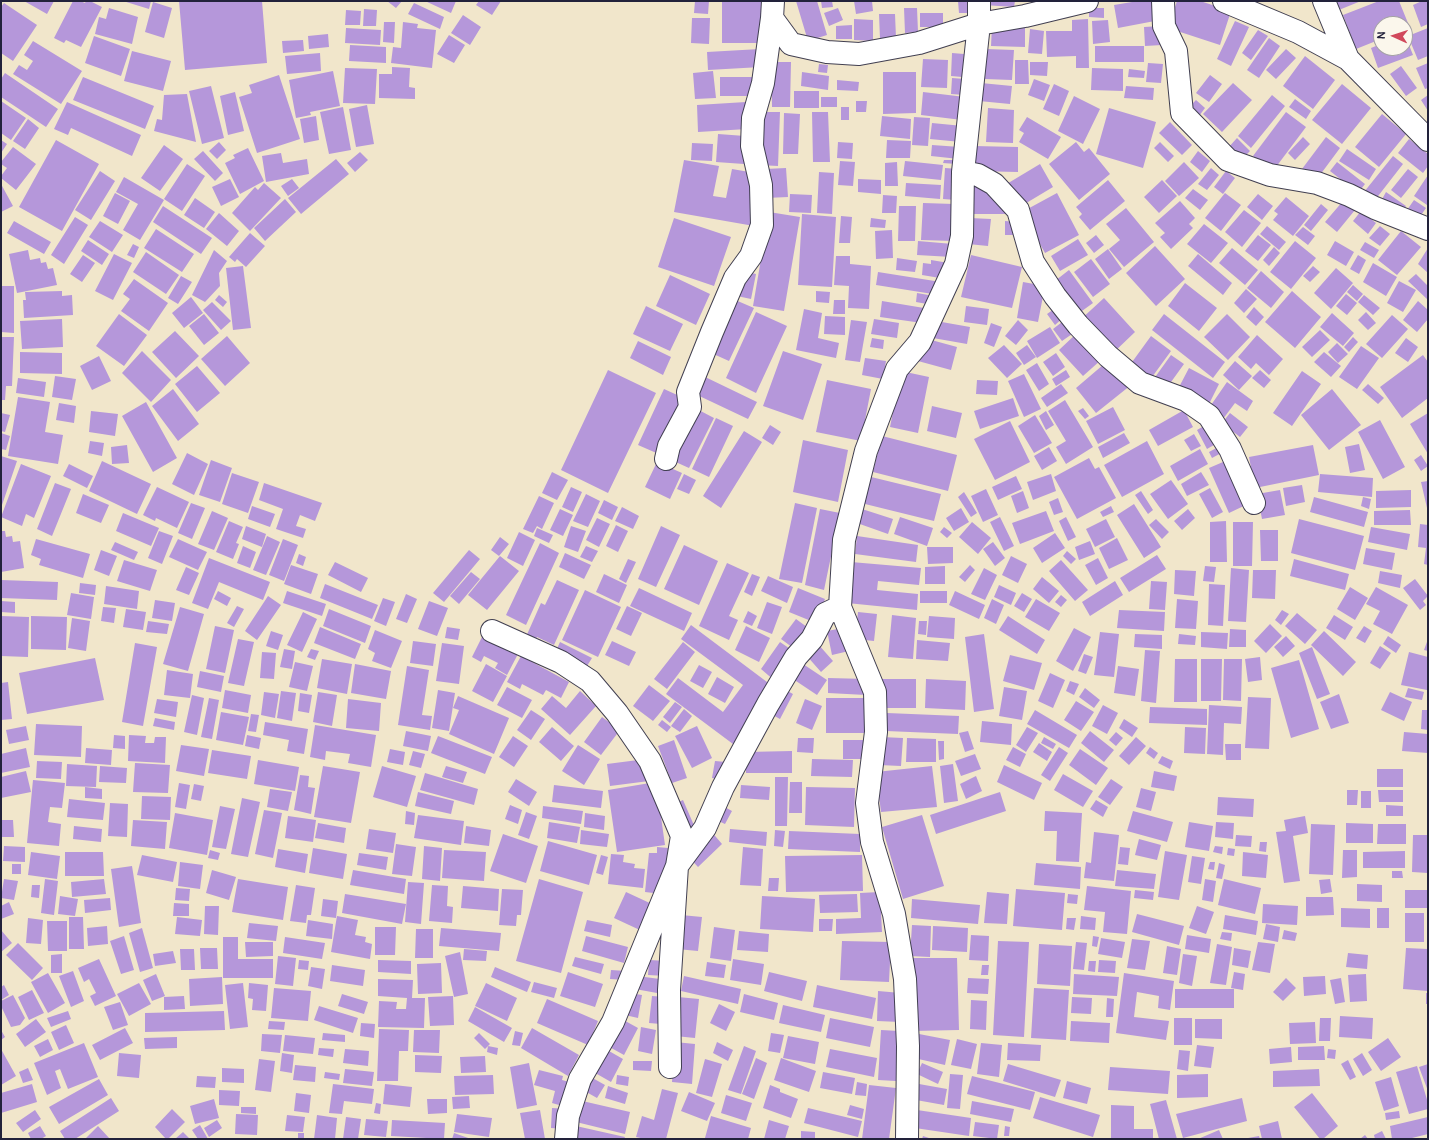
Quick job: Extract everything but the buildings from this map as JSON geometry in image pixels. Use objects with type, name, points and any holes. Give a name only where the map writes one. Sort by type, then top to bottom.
[{"type":"street","points":[[907,1139],[908,1046],[905,979],[894,914],[872,842],[867,803],[876,732],[875,692],[840,607],[844,540],[866,451],[897,369],[920,342],[956,264],[962,236],[963,172],[979,24],[979,1]]},
{"type":"street","points":[[772,10],[791,44],[828,52],[859,54],[919,43],[979,24],[1025,16],[1087,1]]},
{"type":"street","points":[[1162,1],[1164,26],[1176,51],[1182,113],[1228,160],[1270,175],[1317,183],[1428,229]]},
{"type":"street","points":[[1224,1],[1298,32],[1348,59],[1428,140]]},
{"type":"street","points":[[1324,1],[1348,59]]},
{"type":"street","points":[[666,459],[669,446],[690,407],[688,392],[712,332],[735,278],[751,256],[762,224],[761,185],[752,146],[752,118],[763,83],[772,10]]},
{"type":"street","points":[[963,172],[978,175],[994,184],[1018,210],[1033,262],[1055,296],[1078,325],[1108,356],[1140,383],[1186,400],[1209,416],[1230,449],[1254,504]]},
{"type":"street","points":[[566,1139],[568,1116],[580,1079],[613,1022],[677,866],[705,828],[723,787],[768,704],[796,657],[812,639],[825,614],[840,607]]},
{"type":"street","points":[[492,631],[561,662],[590,681],[616,713],[650,761],[682,836],[677,866],[669,990],[670,1067]]}]
